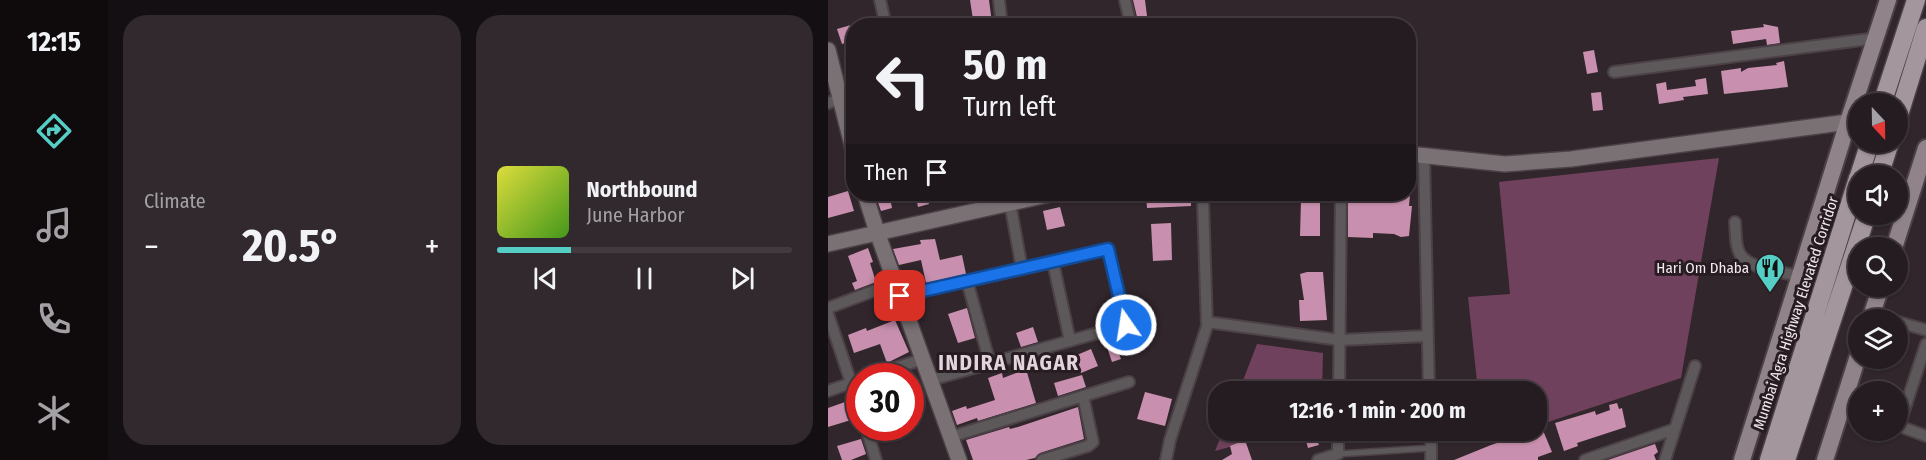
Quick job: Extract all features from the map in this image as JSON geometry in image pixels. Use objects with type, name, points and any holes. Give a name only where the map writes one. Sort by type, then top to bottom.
[{"type":"highway","points":[[1886,93],[1916,0]]},
{"type":"highway","points":[[1906,93],[1926,28]]},
{"type":"highway","name":"Mumbai Agra Highway Elevated Corridor","points":[[1768,460],[1848,211]]},
{"type":"highway","points":[[1786,460],[1863,225]]},
{"type":"main road","points":[[1858,93],[1888,0]]},
{"type":"main road","points":[[1742,460],[1848,123]]},
{"type":"main road","points":[[1898,237],[1926,148]]},
{"type":"main road","points":[[1825,460],[1854,369]]},
{"type":"street","points":[[880,0],[884,18]]},
{"type":"street","points":[[999,0],[1001,18]]},
{"type":"street","points":[[1125,0],[1129,18]]},
{"type":"street","points":[[1614,72],[1876,38]]},
{"type":"street","points":[[828,50],[834,101],[846,124]]},
{"type":"street","points":[[1429,381],[1416,156],[1505,164],[1571,159],[1848,123]]},
{"type":"street","points":[[867,201],[959,460]]},
{"type":"street","points":[[828,244],[1019,201]]},
{"type":"street","points":[[1166,460],[1170,440],[1207,326],[1203,201]]},
{"type":"street","points":[[1339,381],[1341,201]]},
{"type":"street","points":[[1010,203],[1022,269]]},
{"type":"street","points":[[1735,222],[1738,252],[1744,260],[1755,266],[1801,276]]},
{"type":"street","points":[[828,308],[898,290],[967,281],[1108,249],[1126,325],[931,380]]},
{"type":"street","points":[[1053,262],[1070,341]]},
{"type":"street","points":[[967,281],[990,363]]},
{"type":"street","points":[[828,314],[847,363]]},
{"type":"street","points":[[1207,322],[1340,340],[1427,336]]},
{"type":"street","points":[[1908,325],[1926,330]]},
{"type":"street","points":[[1926,344],[1899,426],[1926,436]]},
{"type":"street","points":[[911,363],[923,359]]},
{"type":"street","points":[[1665,460],[1695,366]]},
{"type":"street","points":[[950,437],[1129,382]]},
{"type":"street","points":[[828,391],[846,385]]},
{"type":"street","points":[[1042,460],[1088,446],[1093,442],[1083,396]]},
{"type":"street","points":[[1585,460],[1675,429]]},
{"type":"street","points":[[870,441],[876,460]]},
{"type":"street","points":[[1318,460],[1338,457],[1338,441]]},
{"type":"street","points":[[1431,441],[1431,460]]},
{"type":"lane","points":[[1338,457],[1431,448]]},
{"type":"shaded area","points":[[1719,158],[1681,378],[1547,422],[1547,381],[1477,381],[1468,297],[1510,294],[1499,182]]},
{"type":"shaded area","points":[[1257,344],[1323,353],[1322,381],[1243,381]]},
{"type":"shaded area","points":[[1219,441],[1251,441],[1215,451]]},
{"type":"building","points":[[970,0],[989,0],[991,18],[973,18]]},
{"type":"building","points":[[1133,0],[1145,0],[1147,16],[1137,17]]},
{"type":"building","points":[[1763,24],[1778,27],[1780,43],[1767,45],[1766,39],[1733,44],[1731,31],[1764,27]]},
{"type":"building","points":[[846,26],[846,46],[845,43],[842,44],[837,29]]},
{"type":"building","points":[[1594,50],[1598,72],[1587,74],[1583,52]]},
{"type":"building","points":[[1784,61],[1788,87],[1724,94],[1721,71],[1741,68],[1741,72],[1748,68],[1777,65],[1776,63]]},
{"type":"building","points":[[1706,78],[1708,94],[1683,97],[1684,100],[1659,104],[1656,84],[1666,82],[1667,90],[1696,86],[1695,80]]},
{"type":"building","points":[[1601,92],[1603,110],[1593,111],[1591,93]]},
{"type":"building","points":[[846,192],[846,201],[851,201],[854,211],[828,218],[828,197]]},
{"type":"building","points":[[877,201],[899,201],[891,203],[892,208],[881,211]]},
{"type":"building","points":[[917,201],[928,201],[929,204],[918,207]]},
{"type":"building","points":[[1146,201],[1191,201],[1191,206],[1147,208]]},
{"type":"building","points":[[1301,201],[1320,201],[1320,236],[1300,236]]},
{"type":"building","points":[[1348,201],[1409,201],[1409,206],[1412,206],[1409,236],[1373,233],[1373,238],[1348,237]]},
{"type":"building","points":[[1060,207],[1065,226],[1047,230],[1043,211]]},
{"type":"building","points":[[1171,223],[1172,260],[1153,261],[1151,224]]},
{"type":"building","points":[[935,239],[940,260],[962,255],[966,274],[926,283],[921,260],[899,265],[893,249],[921,244],[920,240]]},
{"type":"building","points":[[868,248],[876,282],[855,290],[852,283],[857,281],[848,256]]},
{"type":"building","points":[[1323,272],[1327,320],[1300,321],[1299,300],[1304,300],[1300,274]]},
{"type":"building","points":[[967,308],[975,338],[958,343],[948,314]]},
{"type":"building","points":[[895,320],[909,352],[887,363],[880,344],[854,353],[848,335],[866,328],[867,331]]},
{"type":"building","points":[[1033,327],[1038,342],[1021,347],[1016,333]]},
{"type":"building","points":[[1119,340],[1122,347],[1117,349],[1121,359],[1112,362],[1106,344]]},
{"type":"building","points":[[1091,349],[1098,366],[1081,373],[1077,364],[1080,363],[1077,355]]},
{"type":"building","points":[[1026,369],[1036,403],[957,425],[952,411],[995,400],[988,378],[1002,373],[1003,378]]},
{"type":"building","points":[[1082,375],[1086,387],[1058,396],[1054,383]]},
{"type":"building","points":[[1145,392],[1172,399],[1165,426],[1137,419]]},
{"type":"building","points":[[845,402],[846,422],[828,427],[828,408]]},
{"type":"building","points":[[1617,403],[1619,409],[1622,408],[1626,427],[1577,443],[1578,446],[1564,451],[1555,423],[1595,411],[1596,415],[1610,410],[1609,405]]},
{"type":"building","points":[[1078,407],[1084,439],[1040,453],[1035,458],[1026,460],[973,460],[966,440],[1009,427],[1010,429],[1018,427]]},
{"type":"building","points":[[1547,440],[1552,452],[1538,457],[1538,460],[1454,460],[1503,441]]},
{"type":"building","points":[[862,441],[866,454],[851,460],[842,460],[837,446]]},
{"type":"building","points":[[1245,441],[1252,460],[1222,460],[1232,454],[1230,446]]},
{"type":"building","points":[[1306,441],[1317,441],[1319,445],[1308,448]]},
{"type":"building","points":[[1655,444],[1658,452],[1654,455],[1656,460],[1608,460]]},
{"type":"place","name":"Hari Om Dhaba","points":[[1770,294]]},
{"type":"district","name":"INDIRA NAGAR","points":[[1009,363]]},
{"type":"route","points":[[900,296],[1108,249],[1126,325]]}]
